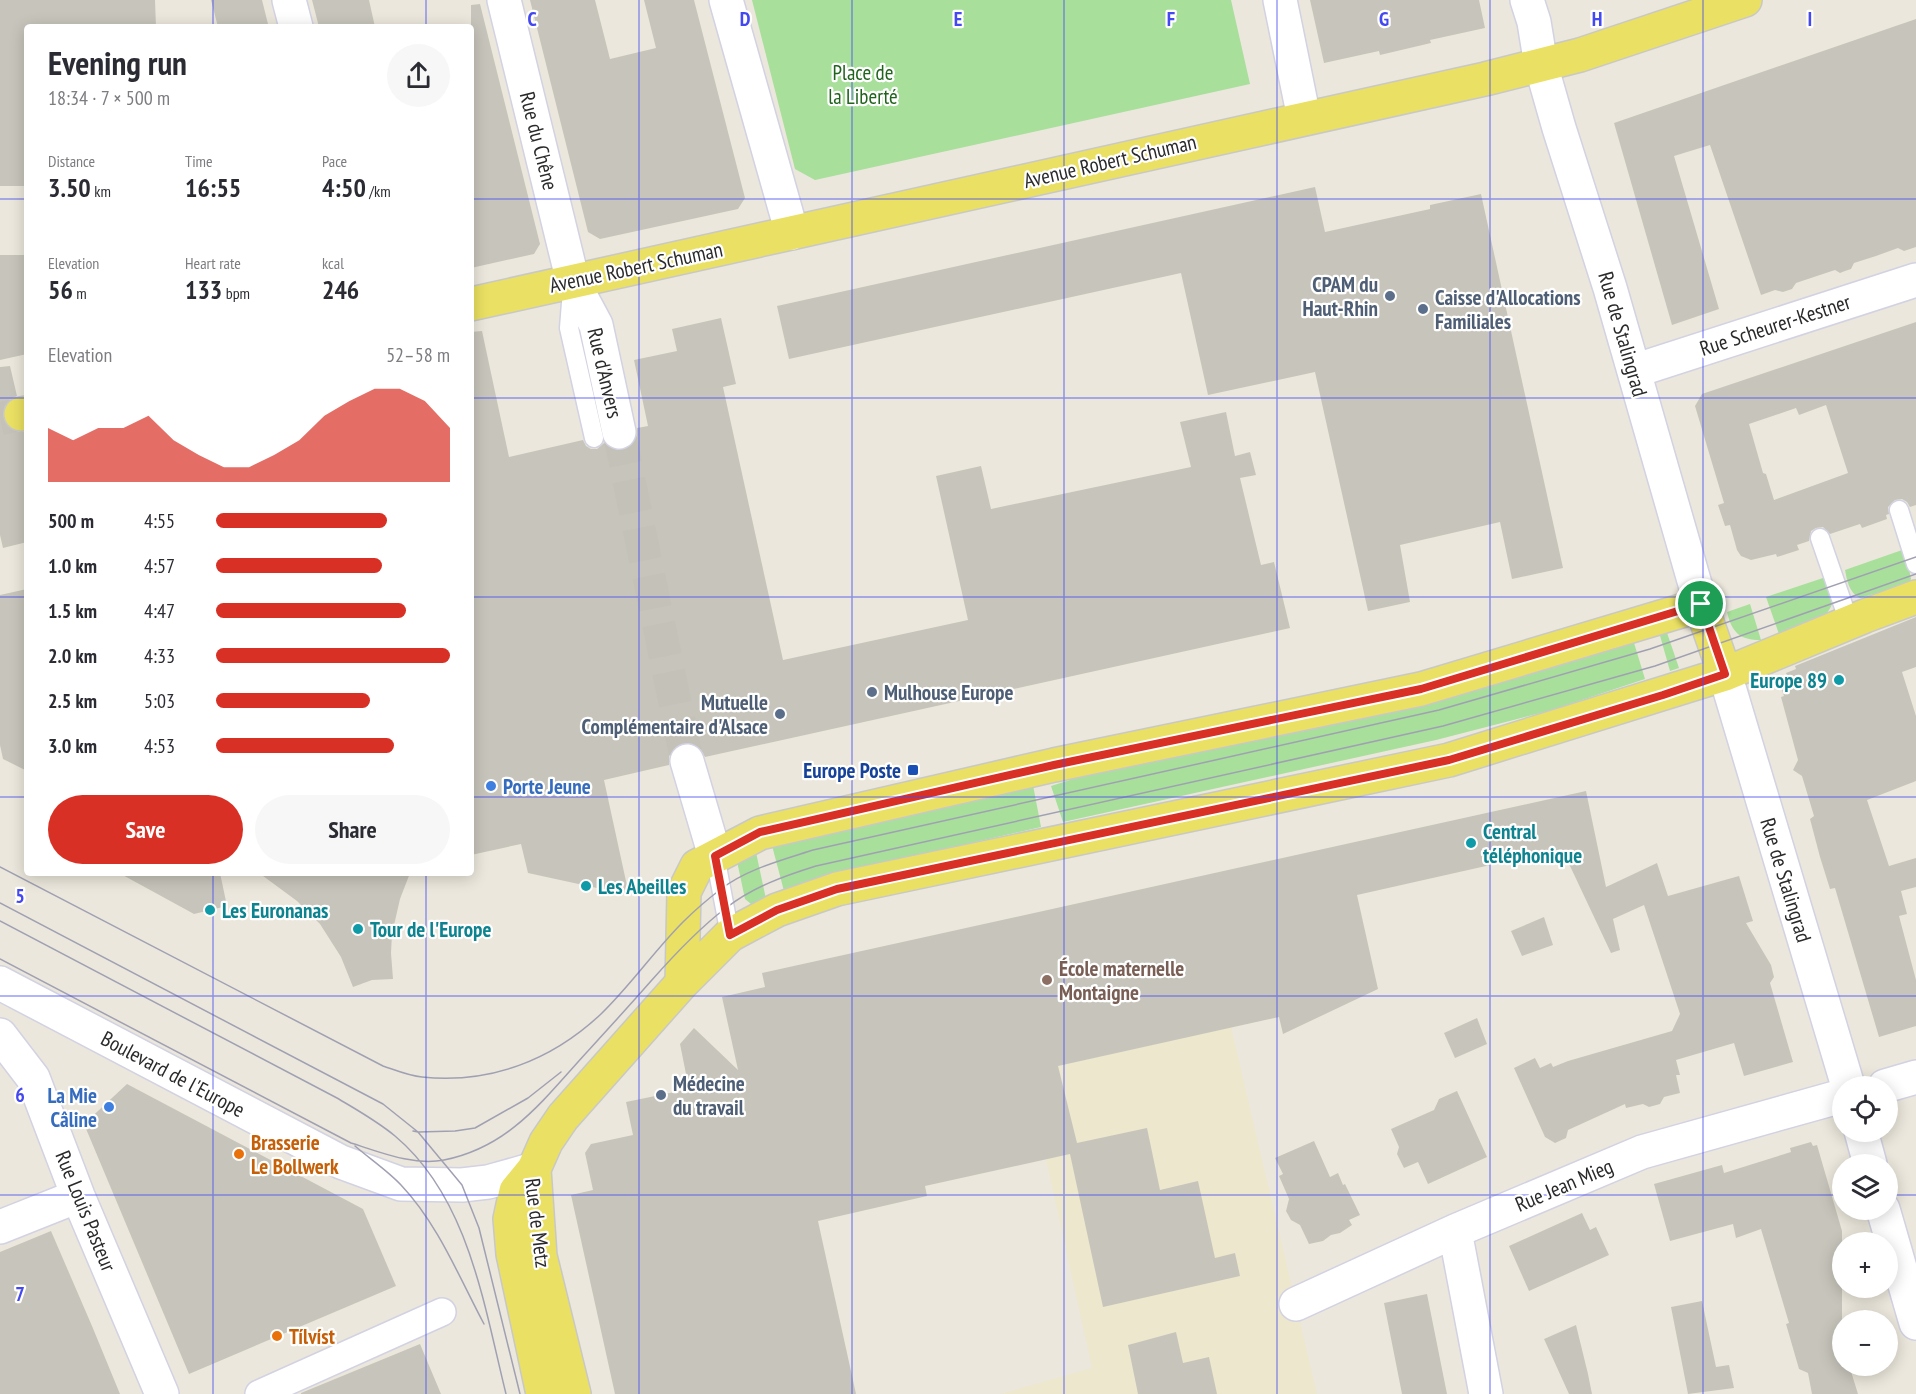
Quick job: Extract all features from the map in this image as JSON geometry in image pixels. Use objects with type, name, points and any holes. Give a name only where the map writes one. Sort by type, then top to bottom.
[{"type":"main road","name":"Avenue Robert Schuman","points":[[474,302],[1485,79],[1580,55],[1744,0]]},
{"type":"main road","points":[[534,1169],[546,1142],[563,1117],[681,983],[730,935],[777,910],[837,889],[1449,760],[1725,674],[1849,622],[1916,597]]},
{"type":"main road","points":[[681,983],[684,892],[698,866],[760,832],[1054,765],[1421,689],[1701,604],[1725,674]]},
{"type":"main road","name":"Rue de Metz","points":[[534,1169],[516,1191],[510,1219],[513,1254],[543,1394]]},
{"type":"main road","name":"Rue de Metz","points":[[534,1169],[540,1256],[574,1394]]},
{"type":"street","points":[[289,0],[295,24]]},
{"type":"street","name":"Rue du Chêne","points":[[504,0],[573,282]]},
{"type":"street","points":[[726,0],[792,233]]},
{"type":"street","points":[[1280,0],[1304,118]]},
{"type":"street","name":"Rue de Stalingrad","points":[[1527,0],[1534,22],[1541,65],[1634,371],[1701,604]]},
{"type":"street","name":"Rue Scheurer-Kestner","points":[[1634,371],[1916,280]]},
{"type":"street","name":"Rue d'Anvers","points":[[573,282],[596,325],[606,435]]},
{"type":"street","name":"Rue de Stalingrad","points":[[1725,674],[1845,1076]]},
{"type":"street","points":[[687,761],[715,856]]},
{"type":"street","name":"Boulevard de l'Europe","points":[[0,982],[340,1162],[401,1184],[462,1185],[488,1182],[534,1169]]},
{"type":"street","name":"Rue Louis Pasteur","points":[[0,1035],[33,1078],[78,1196],[162,1394]]},
{"type":"street","points":[[1898,1082],[1916,1077]]},
{"type":"street","name":"Rue Jean Mieg","points":[[1296,1304],[1455,1231],[1642,1152],[1832,1099]]},
{"type":"street","points":[[0,1227],[78,1196]]},
{"type":"street","points":[[1886,1220],[1916,1323]]},
{"type":"street","points":[[1455,1231],[1486,1394]]},
{"type":"street","points":[[258,1394],[442,1312]]},
{"type":"lane","points":[[1899,510],[1916,564]]},
{"type":"lane","points":[[1820,538],[1849,622]]},
{"type":"lane","points":[[715,856],[730,935]]},
{"type":"shaded area","points":[[1231,1027],[1317,1394],[1000,1394],[1092,1368],[1046,1159],[1079,1152],[1058,1066]]},
{"type":"green space","name":"Place de la Liberté","points":[[752,0],[1231,0],[1250,84],[815,180],[795,169]]},
{"type":"green space","points":[[1905,549],[1911,579],[1908,584],[1860,598],[1853,593],[1845,570]]},
{"type":"green space","points":[[1829,576],[1833,600],[1826,614],[1779,634],[1766,597]]},
{"type":"green space","points":[[1750,604],[1761,640],[1742,637],[1734,630],[1729,619],[1727,612]]},
{"type":"green space","points":[[1664,624],[1679,668],[1670,671],[1657,625]]},
{"type":"green space","points":[[1631,633],[1645,679],[1552,710],[1436,740],[1063,822],[1051,786],[1070,780],[1070,772]]},
{"type":"green space","points":[[1032,780],[1041,827],[815,879],[784,891],[770,838]]},
{"type":"green space","points":[[754,843],[766,899],[751,904],[745,899],[734,847]]},
{"type":"building","points":[[0,0],[155,0],[156,24],[24,24],[24,186],[0,186]]},
{"type":"building","points":[[211,0],[262,0],[268,24],[217,24]]},
{"type":"building","points":[[312,0],[369,0],[374,24],[318,24]]},
{"type":"building","points":[[530,0],[595,0],[610,59],[656,48],[644,0],[694,0],[745,198],[738,209],[600,239],[588,232]]},
{"type":"building","points":[[1310,0],[1479,0],[1485,28],[1430,40],[1431,43],[1380,55],[1379,51],[1324,63]]},
{"type":"building","points":[[480,4],[540,244],[534,254],[474,267],[474,24],[471,24],[471,5]]},
{"type":"building","points":[[1916,19],[1916,247],[1904,251],[1898,248],[1854,263],[1851,269],[1840,273],[1835,270],[1796,283],[1792,289],[1783,292],[1775,290],[1761,295],[1710,145],[1674,156],[1719,309],[1672,325],[1614,123]]},
{"type":"building","points":[[1315,187],[1325,232],[1430,209],[1430,205],[1481,194],[1563,568],[1512,579],[1500,522],[1400,545],[1410,602],[1368,611],[1315,372],[1208,395],[1181,273],[789,359],[777,306]]},
{"type":"building","points":[[0,255],[24,255],[24,355],[0,360]]},
{"type":"building","points":[[721,318],[736,384],[723,387],[783,660],[968,620],[936,476],[981,466],[991,509],[1191,467],[1180,422],[1226,412],[1235,456],[1250,452],[1256,475],[1240,478],[1261,565],[1274,562],[1290,628],[705,757],[699,747],[691,743],[681,743],[673,749],[669,756],[669,765],[604,780],[629,895],[528,873],[521,844],[474,854],[474,332],[482,331],[509,457],[583,440],[591,449],[597,449],[604,443],[614,450],[623,450],[631,446],[637,438],[637,428],[648,426],[634,360],[677,351],[672,329]]},
{"type":"building","points":[[1916,322],[1916,505],[1910,507],[1902,499],[1895,500],[1888,507],[1887,519],[1862,528],[1860,524],[1830,534],[1823,527],[1816,528],[1811,531],[1809,541],[1797,545],[1799,550],[1777,557],[1776,554],[1751,560],[1741,556],[1730,525],[1725,526],[1718,505],[1724,503],[1695,406],[1702,394]],"holes":[[[1826,405],[1848,473],[1774,500],[1766,474],[1763,473],[1749,424],[1796,408],[1799,415]]]},
{"type":"building","points":[[10,366],[17,396],[9,400],[2,416],[7,426],[15,432],[24,432],[24,543],[3,548],[0,535],[0,367]]},
{"type":"building","points":[[24,590],[24,770],[3,759],[0,745],[0,595]]},
{"type":"building","points":[[1916,617],[1916,667],[1902,672],[1916,716],[1916,781],[1867,800],[1889,866],[1916,858],[1916,887],[1901,891],[1907,914],[1899,916],[1916,980],[1916,1026],[1879,1037],[1835,888],[1830,889],[1820,857],[1810,819],[1814,816],[1802,776],[1793,770],[1798,760],[1781,697],[1784,696],[1780,685],[1790,683],[1786,673],[1796,669],[1795,666]]},
{"type":"building","points":[[1586,791],[1606,887],[1657,863],[1668,896],[1739,876],[1753,921],[1746,923],[1771,965],[1774,977],[1770,983],[1793,1062],[1744,1076],[1734,1043],[1676,1060],[1680,1075],[1676,1075],[1680,1093],[1664,1097],[1660,1104],[1649,1107],[1643,1104],[1626,1108],[1625,1104],[1568,1130],[1566,1138],[1555,1143],[1545,1137],[1514,1068],[1535,1058],[1540,1068],[1551,1063],[1553,1067],[1672,1031],[1680,1014],[1644,905],[1613,919],[1620,950],[1611,953],[1562,849],[1357,895],[1378,989],[1283,1034],[1279,1017],[1058,1066],[1077,1143],[1147,1128],[1160,1190],[1198,1181],[1215,1258],[1235,1253],[1240,1276],[1103,1307],[1070,1154],[925,1186],[927,1196],[818,1221],[856,1394],[615,1394],[571,1195],[593,1190],[585,1153],[591,1144],[633,1135],[626,1102],[689,1089],[680,1044],[694,1028],[738,1070],[722,997],[765,987],[762,973]]},
{"type":"building","points":[[124,876],[221,876],[227,906],[194,914]]},
{"type":"building","name":"Tour de l'Europe","points":[[263,876],[409,876],[400,899],[392,934],[393,979],[372,980],[353,987],[341,957],[320,924],[297,901]]},
{"type":"building","points":[[1544,917],[1553,945],[1522,956],[1511,931]]},
{"type":"building","points":[[1477,1018],[1487,1044],[1455,1058],[1444,1033]]},
{"type":"building","points":[[127,1084],[363,1209],[396,1286],[189,1374],[84,1124]]},
{"type":"building","points":[[1457,1091],[1487,1157],[1428,1184],[1418,1162],[1404,1168],[1397,1154],[1399,1147],[1391,1129],[1434,1110],[1439,1099]]},
{"type":"building","points":[[1314,1141],[1330,1177],[1338,1173],[1360,1215],[1349,1220],[1352,1225],[1340,1233],[1331,1235],[1323,1241],[1309,1244],[1300,1225],[1291,1220],[1286,1211],[1289,1199],[1279,1176],[1283,1174],[1275,1158]]},
{"type":"building","points":[[1811,1142],[1813,1146],[1817,1145],[1832,1197],[1832,1220],[1839,1220],[1842,1231],[1832,1232],[1832,1298],[1842,1298],[1842,1310],[1832,1310],[1832,1376],[1852,1376],[1858,1394],[1812,1394],[1808,1373],[1799,1369],[1786,1324],[1789,1323],[1761,1229],[1736,1238],[1733,1224],[1670,1241],[1654,1184],[1722,1165],[1724,1173],[1791,1152],[1790,1148]]},
{"type":"building","points":[[1582,1213],[1590,1230],[1596,1227],[1609,1255],[1529,1291],[1509,1246]]},
{"type":"building","points":[[51,1231],[120,1394],[0,1394],[0,1252]]},
{"type":"building","points":[[1427,1294],[1447,1394],[1402,1394],[1384,1303]]},
{"type":"building","points":[[1702,1301],[1716,1367],[1729,1365],[1734,1388],[1688,1394],[1671,1307]]},
{"type":"building","points":[[1576,1325],[1592,1394],[1569,1394],[1544,1339]]},
{"type":"building","points":[[1176,1332],[1183,1363],[1209,1357],[1217,1394],[1138,1394],[1128,1345]]},
{"type":"building","points":[[420,1344],[441,1394],[301,1394],[301,1393]]},
{"type":"tunnel","points":[[0,419],[21,414]]},
{"type":"tunnel","points":[[619,432],[687,761]]},
{"type":"tram line","points":[[0,867],[383,1066],[422,1077],[472,1077],[496,1072],[541,1056],[582,1030],[612,1003],[672,933],[697,909],[731,882],[765,866],[813,850],[1439,710],[1650,649],[1916,557]]},
{"type":"tram line","points":[[0,959],[351,1143],[409,1160],[444,1160],[467,1154],[488,1144],[507,1133],[524,1119],[696,933],[736,901],[781,878],[816,866],[1443,726],[1655,666],[1916,574]]},
{"type":"tram line","points":[[0,903],[383,1104],[418,1132],[462,1185],[479,1228],[520,1394]]},
{"type":"tram line","points":[[0,921],[337,1098],[395,1136],[420,1161],[440,1190],[457,1222],[481,1290],[506,1394]]},
{"type":"tram line","points":[[413,1131],[455,1131],[475,1128],[528,1098],[561,1072]]},
{"type":"tram line","points":[[355,1146],[396,1180],[414,1200],[437,1234],[484,1324]]},
{"type":"place","name":"CPAM du Haut-Rhin","points":[[1390,296]]},
{"type":"place","name":"Caisse d'Allocations Familiales","points":[[1423,309]]},
{"type":"place","name":"Europe 89","points":[[1839,680]]},
{"type":"place","name":"Mulhouse Europe","points":[[872,692]]},
{"type":"place","name":"Mutuelle Complémentaire d'Alsace","points":[[780,714]]},
{"type":"place","name":"Europe Poste","points":[[913,770]]},
{"type":"place","name":"Porte Jeune","points":[[491,786]]},
{"type":"place","name":"Central téléphonique","points":[[1471,843]]},
{"type":"place","name":"Les Abeilles","points":[[586,886]]},
{"type":"place","name":"Les Euronanas","points":[[210,910]]},
{"type":"place","name":"Tour de l'Europe","points":[[358,929]]},
{"type":"place","name":"École maternelle Montaigne","points":[[1047,980]]},
{"type":"place","name":"Médecine du travail","points":[[661,1095]]},
{"type":"place","name":"La Mie Câline","points":[[109,1107]]},
{"type":"place","name":"Brasserie Le Bollwerk","points":[[239,1154]]},
{"type":"place","name":"Tílvíst","points":[[277,1336]]},
{"type":"route","points":[[1701,604],[1725,674],[1449,760],[837,889],[777,910],[730,935],[715,856],[760,832],[1054,765],[1421,689],[1701,604]]}]
